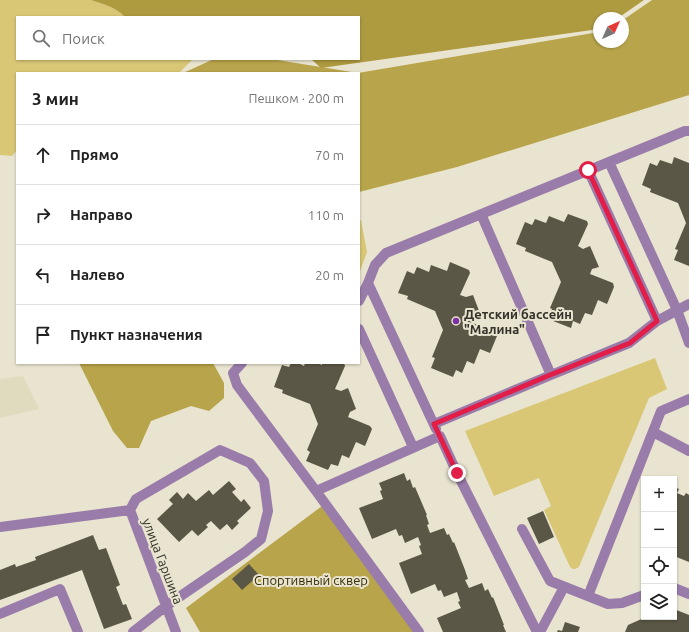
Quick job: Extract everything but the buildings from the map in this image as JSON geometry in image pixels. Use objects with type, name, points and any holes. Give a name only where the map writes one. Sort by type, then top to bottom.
[{"type":"street","points":[[360,299],[375,264],[386,253],[689,130]]},
{"type":"street","points":[[609,162],[677,310],[689,344]]},
{"type":"street","points":[[588,170],[657,321]]},
{"type":"street","points":[[481,214],[550,375]]},
{"type":"street","points":[[368,283],[457,473],[539,632]]},
{"type":"street","points":[[434,424],[630,343],[657,321],[689,304]]},
{"type":"street","points":[[360,331],[413,447]]},
{"type":"street","points":[[241,364],[233,373],[237,385],[420,632]]},
{"type":"street","points":[[588,596],[661,411],[689,399]]},
{"type":"street","points":[[653,432],[689,451]]},
{"type":"street","points":[[316,492],[440,436]]},
{"type":"street","points":[[130,510],[136,499],[220,450],[250,463],[264,481],[268,511],[261,539],[245,552],[166,606],[133,632]]},
{"type":"street","name":"улица Гаршина","points":[[0,527],[130,510],[176,632]]},
{"type":"street","points":[[522,529],[550,581],[608,604],[622,603],[641,596]]},
{"type":"street","points":[[539,632],[564,587]]},
{"type":"street","points":[[0,614],[60,589],[78,632]]},
{"type":"street","points":[[677,589],[689,594]]},
{"type":"shaded area","points":[[0,0],[91,0],[110,6],[124,16],[16,16],[16,60],[192,60],[180,72],[16,72],[16,151],[12,156],[0,155]]},
{"type":"shaded area","points":[[91,0],[644,0],[627,12],[593,12],[593,30],[321,68],[312,60],[360,60],[360,16],[124,16],[113,8]]},
{"type":"shaded area","points":[[360,220],[361,220],[367,252],[360,271]]},
{"type":"shaded area","points":[[655,358],[667,389],[649,398],[580,564],[577,568],[573,569],[570,567],[544,510],[551,506],[539,478],[494,496],[465,431]]},
{"type":"shaded area","points":[[23,376],[39,409],[0,418],[0,379]]},
{"type":"green space","points":[[652,0],[689,0],[689,95],[457,167],[360,192],[360,73],[593,33],[593,48],[629,48],[629,16]]},
{"type":"green space","points":[[212,60],[277,60],[352,72],[185,72]]},
{"type":"green space","points":[[80,364],[214,364],[224,383],[224,398],[209,411],[191,406],[151,421],[139,448],[127,448],[113,431]]},
{"type":"green space","name":"Спортивный сквер","points":[[322,506],[416,632],[200,632],[186,608]]},
{"type":"place","name":"Детский бассейн \"Малина\"","points":[[456,321]]},
{"type":"route","points":[[457,473],[434,424],[630,343],[657,321],[588,170]]}]
